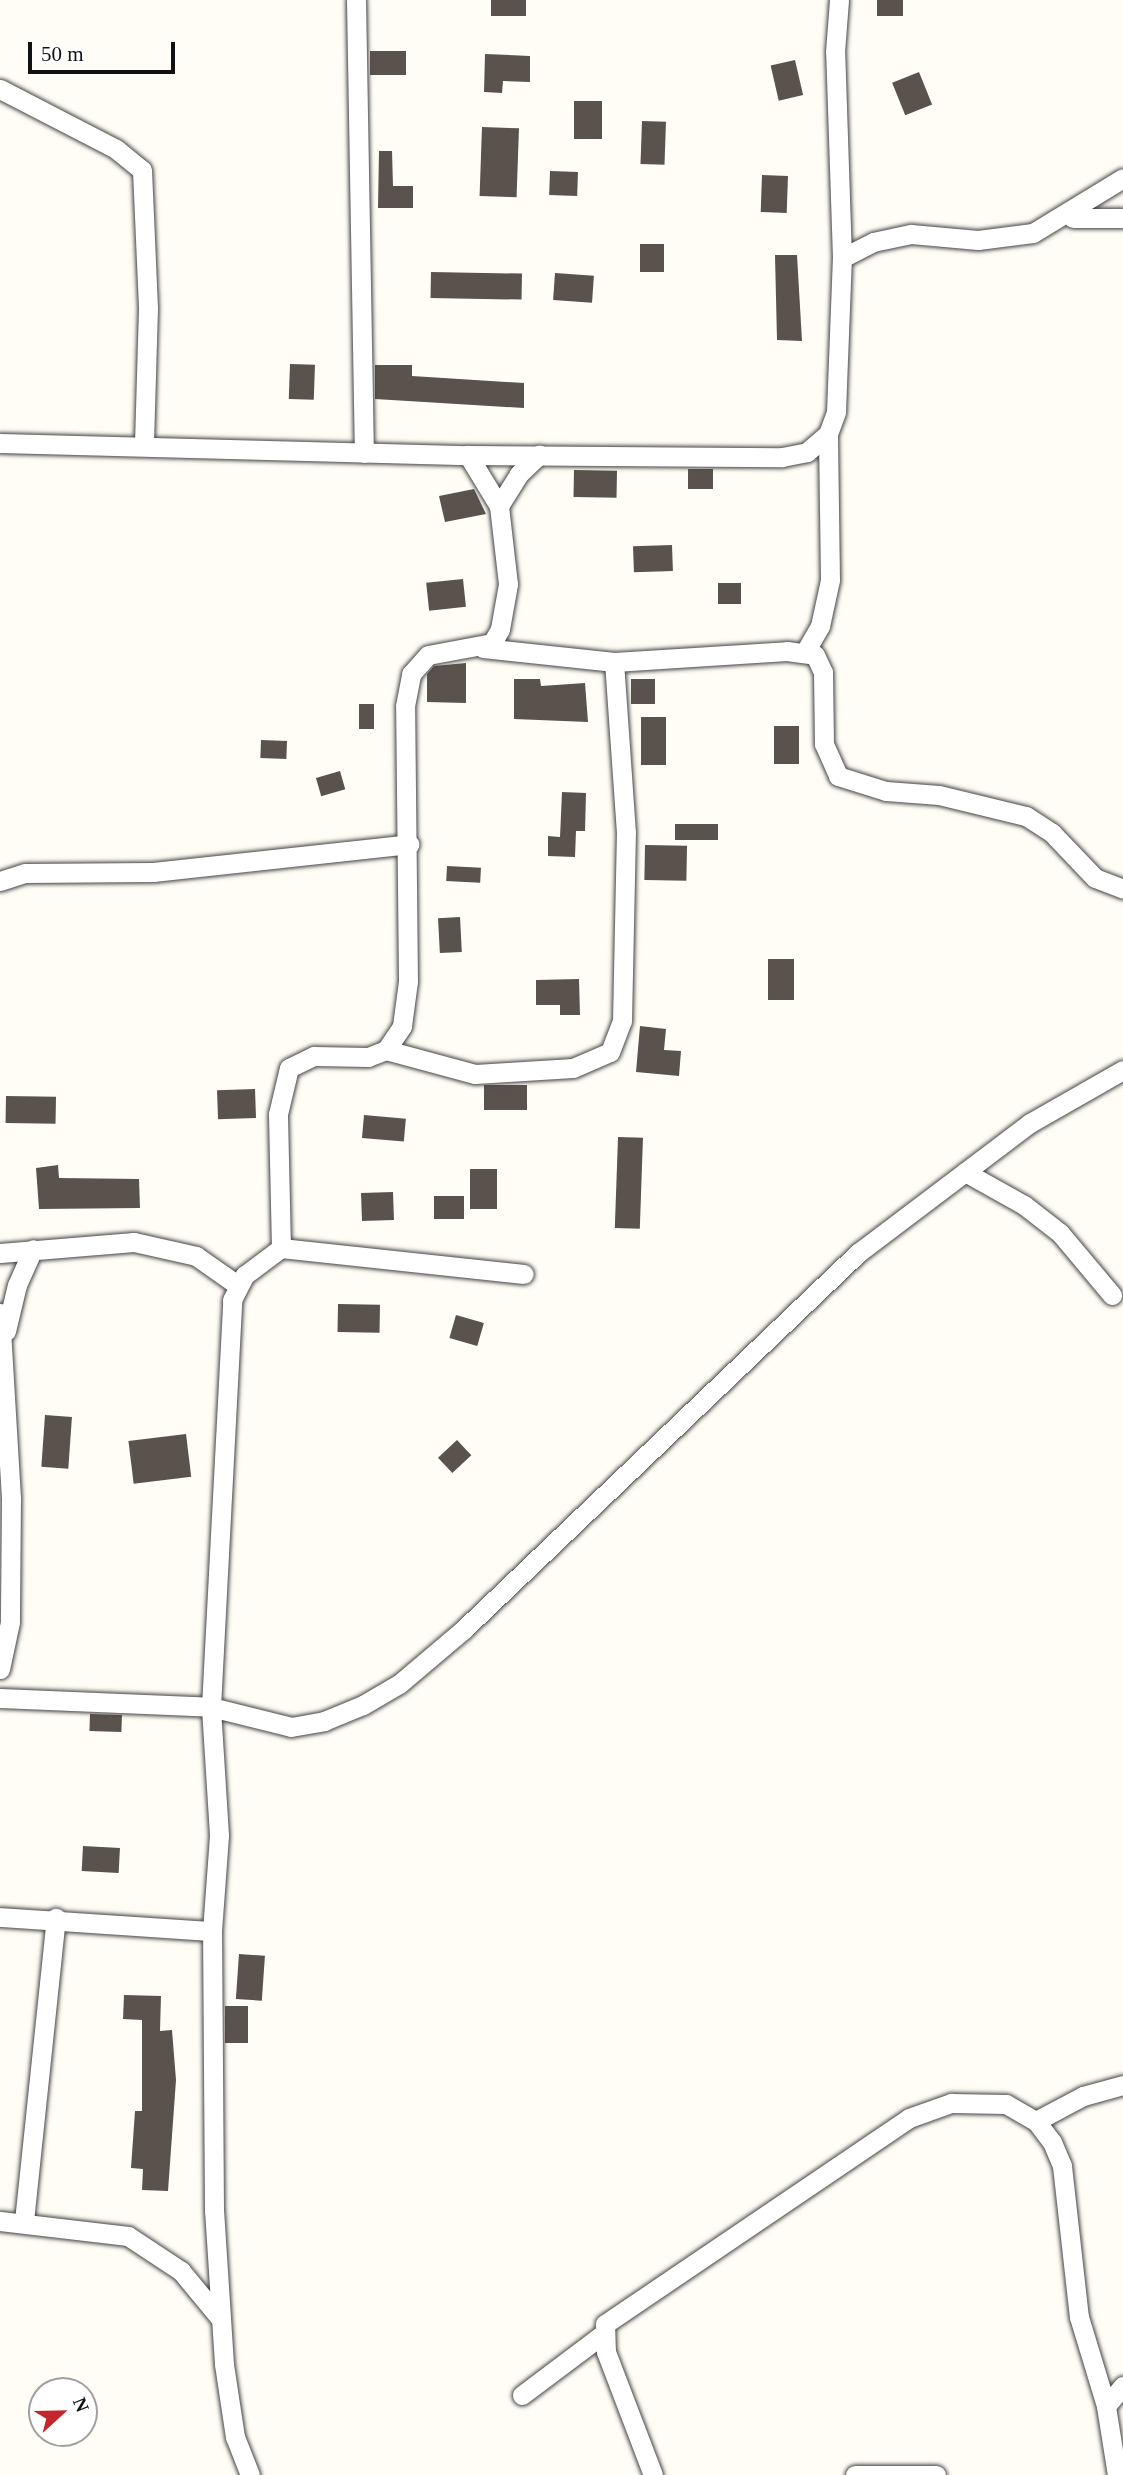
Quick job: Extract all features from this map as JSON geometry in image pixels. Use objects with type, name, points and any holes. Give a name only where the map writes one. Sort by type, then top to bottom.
[{"type":"street","points":[[356,0],[364,453]]},
{"type":"street","points":[[805,652],[820,626],[830,580],[828,434],[836,412],[842,258],[835,52],[839,0]]},
{"type":"street","points":[[0,89],[116,149],[142,170],[148,308],[145,446]]},
{"type":"street","points":[[1061,221],[1123,177]]},
{"type":"street","points":[[842,258],[873,242],[911,234],[1005,239],[1093,214],[1123,218]]},
{"type":"street","points":[[0,443],[468,455],[782,457],[807,452],[828,434]]},
{"type":"street","points":[[468,455],[499,506],[508,584],[500,629],[483,648]]},
{"type":"street","points":[[499,506],[519,474],[539,455]]},
{"type":"street","points":[[281,1248],[278,1114],[289,1068],[314,1056],[368,1058],[386,1050],[402,1026],[408,981],[409,844],[405,706],[411,674],[428,655],[483,648],[614,662],[805,652],[820,660],[824,744],[838,776],[886,791],[939,795],[1027,816],[1094,877],[1123,889]]},
{"type":"street","points":[[386,1050],[475,1074],[573,1068],[610,1052],[622,1021],[626,833],[614,662]]},
{"type":"street","points":[[0,881],[25,873],[153,872],[409,844]]},
{"type":"street","points":[[0,1698],[211,1707],[290,1727],[324,1721],[399,1684],[464,1629],[858,1253],[1030,1123],[1123,1070]]},
{"type":"street","points":[[965,1172],[1024,1205],[1060,1233],[1112,1295]]},
{"type":"street","points":[[0,1253],[93,1241],[146,1244],[196,1255],[236,1284]]},
{"type":"street","points":[[250,2475],[235,2437],[219,2317],[212,1931],[219,1835],[211,1707],[236,1284],[281,1248],[524,1274]]},
{"type":"street","points":[[5,1334],[17,1284],[33,1249]]},
{"type":"street","points":[[0,1313],[5,1334],[5,1501],[10,1622],[0,1669]]},
{"type":"street","points":[[0,1916],[212,1931]]},
{"type":"street","points":[[24,2221],[56,1918]]},
{"type":"street","points":[[1036,2120],[1083,2096],[1123,2085]]},
{"type":"street","points":[[522,2395],[602,2335],[617,2313],[724,2247],[909,2118],[976,2099],[1006,2104],[1036,2120],[1062,2166],[1080,2318],[1106,2406],[1117,2475]]},
{"type":"street","points":[[0,2221],[24,2221],[128,2236],[181,2271],[219,2317]]},
{"type":"street","points":[[602,2335],[653,2475]]},
{"type":"street","points":[[1106,2406],[1123,2386]]},
{"type":"street","points":[[855,2475],[936,2475]]},
{"type":"building","points":[[491,0],[526,0],[526,16],[491,16]]},
{"type":"building","points":[[877,0],[903,0],[903,16],[877,16]]},
{"type":"building","points":[[370,51],[406,51],[406,75],[370,75]]},
{"type":"building","points":[[485,54],[530,56],[530,82],[503,81],[502,93],[484,92]]},
{"type":"building","points":[[795,60],[803,95],[779,101],[771,66]]},
{"type":"building","points":[[919,72],[932,104],[905,115],[892,83]]},
{"type":"building","points":[[574,101],[602,101],[602,139],[574,139]]},
{"type":"building","points":[[642,121],[666,122],[664,165],[640,164]]},
{"type":"building","points":[[482,127],[519,128],[517,197],[480,196]]},
{"type":"building","points":[[379,151],[392,151],[393,186],[413,186],[413,208],[378,208]]},
{"type":"building","points":[[550,171],[578,172],[577,196],[549,195]]},
{"type":"building","points":[[762,175],[788,176],[787,213],[761,212]]},
{"type":"building","points":[[640,244],[664,244],[664,272],[640,272]]},
{"type":"building","points":[[775,255],[797,255],[802,341],[777,340]]},
{"type":"building","points":[[431,272],[522,274],[522,300],[431,298]]},
{"type":"building","points":[[555,273],[594,276],[592,303],[553,300]]},
{"type":"building","points":[[290,364],[315,365],[314,400],[289,399]]},
{"type":"building","points":[[375,365],[412,365],[412,376],[524,383],[524,408],[375,399]]},
{"type":"building","points":[[688,469],[713,469],[713,489],[688,489]]},
{"type":"building","points":[[574,470],[617,471],[617,498],[574,497]]},
{"type":"building","points":[[474,489],[486,514],[445,522],[439,496]]},
{"type":"building","points":[[672,545],[673,571],[634,572],[633,546]]},
{"type":"building","points":[[463,579],[466,607],[429,611],[426,583]]},
{"type":"building","points":[[718,583],[741,583],[741,604],[718,604]]},
{"type":"building","points":[[466,663],[466,703],[427,702],[427,674],[434,666]]},
{"type":"building","points":[[514,679],[540,679],[541,686],[585,683],[588,722],[514,719]]},
{"type":"building","points":[[631,679],[655,679],[655,704],[631,704]]},
{"type":"building","points":[[359,704],[374,704],[374,729],[359,729]]},
{"type":"building","points":[[641,717],[666,717],[666,765],[641,765]]},
{"type":"building","points":[[774,726],[799,726],[799,764],[774,764]]},
{"type":"building","points":[[261,740],[287,741],[286,759],[260,758]]},
{"type":"building","points":[[340,771],[345,789],[321,796],[316,778]]},
{"type":"building","points":[[562,792],[586,793],[585,831],[576,831],[575,857],[548,856],[548,836],[560,837]]},
{"type":"building","points":[[675,824],[718,824],[718,840],[675,840]]},
{"type":"building","points":[[645,845],[687,846],[686,881],[644,880]]},
{"type":"building","points":[[447,866],[481,868],[480,883],[446,881]]},
{"type":"building","points":[[460,917],[462,952],[440,953],[438,918]]},
{"type":"building","points":[[768,959],[794,959],[794,1000],[768,1000]]},
{"type":"building","points":[[579,979],[580,1015],[560,1015],[560,1005],[536,1005],[536,980]]},
{"type":"building","points":[[640,1026],[666,1029],[664,1050],[681,1051],[679,1076],[636,1072]]},
{"type":"building","points":[[484,1085],[527,1085],[527,1110],[484,1110]]},
{"type":"building","points":[[255,1089],[256,1118],[218,1119],[217,1090]]},
{"type":"building","points":[[6,1096],[56,1097],[56,1124],[6,1123]]},
{"type":"building","points":[[364,1115],[406,1119],[404,1142],[362,1138]]},
{"type":"building","points":[[618,1137],[643,1138],[640,1229],[615,1228]]},
{"type":"building","points":[[58,1165],[59,1178],[139,1179],[140,1208],[39,1209],[36,1168]]},
{"type":"building","points":[[470,1169],[497,1169],[497,1209],[470,1209]]},
{"type":"building","points":[[393,1192],[394,1220],[362,1221],[361,1193]]},
{"type":"building","points":[[434,1196],[464,1196],[464,1219],[434,1219]]},
{"type":"building","points":[[338,1304],[380,1305],[380,1333],[338,1332]]},
{"type":"building","points":[[456,1315],[484,1323],[477,1346],[449,1338]]},
{"type":"building","points":[[45,1415],[72,1417],[68,1469],[41,1467]]},
{"type":"building","points":[[186,1434],[191,1477],[134,1484],[128,1441]]},
{"type":"building","points":[[457,1440],[471,1455],[452,1473],[438,1458]]},
{"type":"building","points":[[90,1714],[122,1715],[121,1732],[89,1731]]},
{"type":"building","points":[[83,1846],[120,1848],[119,1873],[82,1871]]},
{"type":"building","points":[[239,1954],[265,1956],[262,2001],[236,1999]]},
{"type":"building","points":[[124,1995],[161,1996],[160,2031],[172,2030],[176,2080],[168,2191],[142,2190],[143,2169],[131,2168],[135,2111],[142,2111],[142,2020],[123,2019]]},
{"type":"building","points":[[225,2006],[248,2006],[248,2043],[225,2043]]}]
